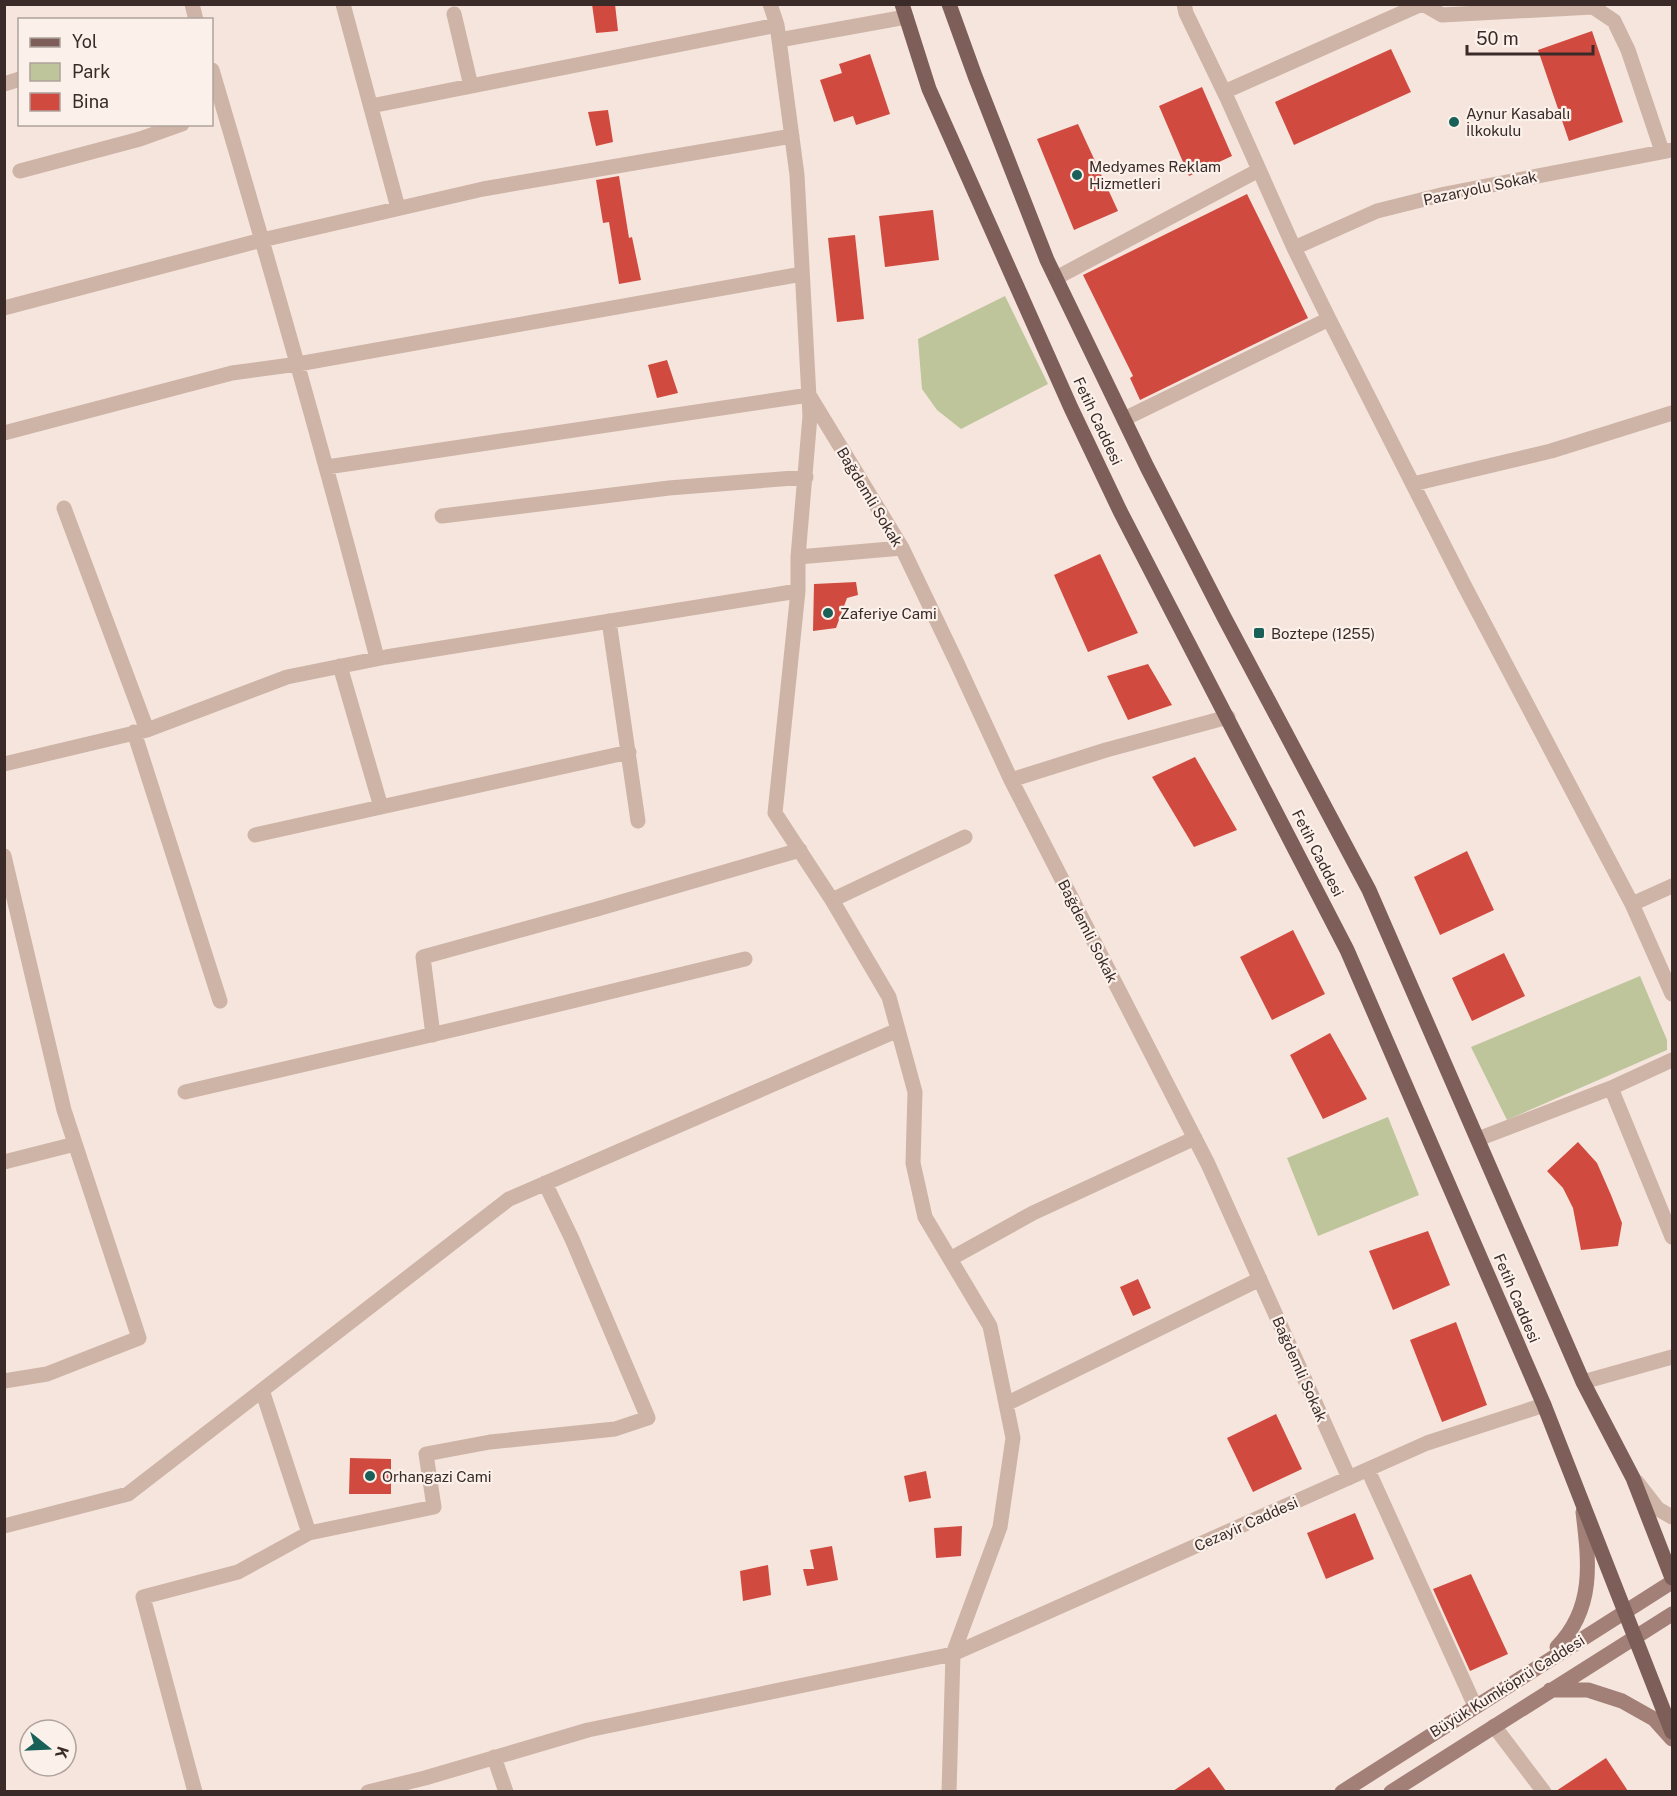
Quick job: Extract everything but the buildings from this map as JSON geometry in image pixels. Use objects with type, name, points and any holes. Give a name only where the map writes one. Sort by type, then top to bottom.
[{"type":"main road","name":"Fetih Caddesi","points":[[949,4],[979,87],[1056,278],[1224,617],[1369,890],[1583,1382],[1633,1478],[1672,1580]]},
{"type":"main road","name":"Fetih Caddesi","points":[[904,11],[929,89],[1071,408],[1120,511],[1347,950],[1544,1405],[1672,1732]]},
{"type":"main road","points":[[1539,1665],[1570,1634],[1585,1599],[1588,1552],[1581,1500]]},
{"type":"main road","name":"Büyük Kumköprü Caddesi","points":[[1341,1791],[1672,1580]]},
{"type":"main road","name":"Büyük Kumköprü Caddesi","points":[[1391,1791],[1672,1614]]},
{"type":"main road","points":[[1550,1690],[1588,1690],[1622,1701],[1654,1719],[1672,1739]]},
{"type":"street","points":[[343,4],[398,208]]},
{"type":"street","points":[[770,4],[778,32],[797,175],[810,416],[798,557],[798,591],[775,813],[832,900],[889,997],[915,1092],[913,1163],[925,1217],[990,1326],[1013,1438],[1000,1527],[954,1654],[949,1791]]},
{"type":"street","points":[[1184,4],[1186,13],[1294,248],[1413,484],[1632,904],[1672,994]]},
{"type":"street","points":[[1224,92],[1423,4],[1442,15],[1593,7],[1614,21],[1628,50],[1667,151]]},
{"type":"street","points":[[371,106],[471,86],[904,11]]},
{"type":"street","points":[[454,14],[471,86]]},
{"type":"street","points":[[213,77],[218,112],[262,240],[327,467],[377,658]]},
{"type":"street","points":[[20,171],[140,139],[176,126]]},
{"type":"street","points":[[4,308],[262,240],[483,189],[792,136]]},
{"type":"street","name":"Pazaryolu Sokak","points":[[1294,248],[1377,211],[1445,194],[1667,151]]},
{"type":"street","points":[[1056,278],[1259,170]]},
{"type":"street","points":[[4,433],[232,373],[298,364],[802,274]]},
{"type":"street","points":[[1124,419],[1329,319]]},
{"type":"street","points":[[327,467],[808,395]]},
{"type":"street","name":"Bağdemli Sokak","points":[[808,395],[902,548],[1011,780],[1195,1138],[1349,1478]]},
{"type":"street","points":[[1413,484],[1551,451],[1672,413]]},
{"type":"street","points":[[442,516],[669,488],[806,477]]},
{"type":"street","points":[[64,508],[141,731],[220,1001]]},
{"type":"street","points":[[798,557],[902,548]]},
{"type":"street","points":[[4,764],[141,731],[287,677],[377,658],[798,591]]},
{"type":"street","points":[[609,621],[638,821]]},
{"type":"street","points":[[339,666],[381,807]]},
{"type":"street","points":[[1011,780],[1106,750],[1228,717]]},
{"type":"street","points":[[255,835],[628,752]]},
{"type":"street","points":[[832,900],[965,837]]},
{"type":"street","points":[[433,1035],[423,957],[800,850]]},
{"type":"street","points":[[4,856],[64,1110],[139,1338],[47,1374],[4,1381]]},
{"type":"street","points":[[1632,904],[1672,886]]},
{"type":"street","points":[[185,1092],[433,1035],[745,959]]},
{"type":"street","points":[[4,1526],[128,1494],[509,1198],[898,1030]]},
{"type":"street","points":[[1478,1138],[1611,1088],[1672,1060]]},
{"type":"street","points":[[1611,1088],[1672,1234]]},
{"type":"street","points":[[950,1259],[1034,1213],[1195,1138]]},
{"type":"street","points":[[4,1162],[75,1144]]},
{"type":"street","points":[[195,1791],[143,1597],[238,1572],[309,1533],[434,1507],[426,1454],[490,1442],[615,1429],[648,1418],[572,1239],[545,1183]]},
{"type":"street","points":[[1006,1404],[1260,1279]]},
{"type":"street","points":[[1583,1382],[1672,1356]]},
{"type":"street","points":[[262,1390],[309,1533]]},
{"type":"street","name":"Cezayir Caddesi","points":[[368,1791],[427,1785],[494,1758],[588,1730],[954,1654],[1427,1443],[1544,1405]]},
{"type":"street","points":[[1368,1470],[1475,1706]]},
{"type":"street","points":[[1633,1478],[1658,1509],[1672,1517]]},
{"type":"street","points":[[1494,1726],[1544,1791]]},
{"type":"street","points":[[494,1758],[506,1791]]},
{"type":"green space","points":[[1005,296],[1048,384],[961,429],[937,410],[922,389],[918,339]]},
{"type":"green space","points":[[1640,976],[1667,1040],[1667,1050],[1507,1120],[1471,1047]]},
{"type":"green space","points":[[1388,1117],[1419,1195],[1318,1236],[1287,1158]]},
{"type":"place","name":"Aynur Kasabalı İlkokulu","points":[[1454,122]]},
{"type":"place","name":"Medyames Reklam Hizmetleri","points":[[1077,175]]},
{"type":"place","name":"Zaferiye Cami","points":[[828,613]]},
{"type":"place","name":"Boztepe (1255)","points":[[1259,633]]},
{"type":"place","name":"Orhangazi Cami","points":[[370,1476]]}]
